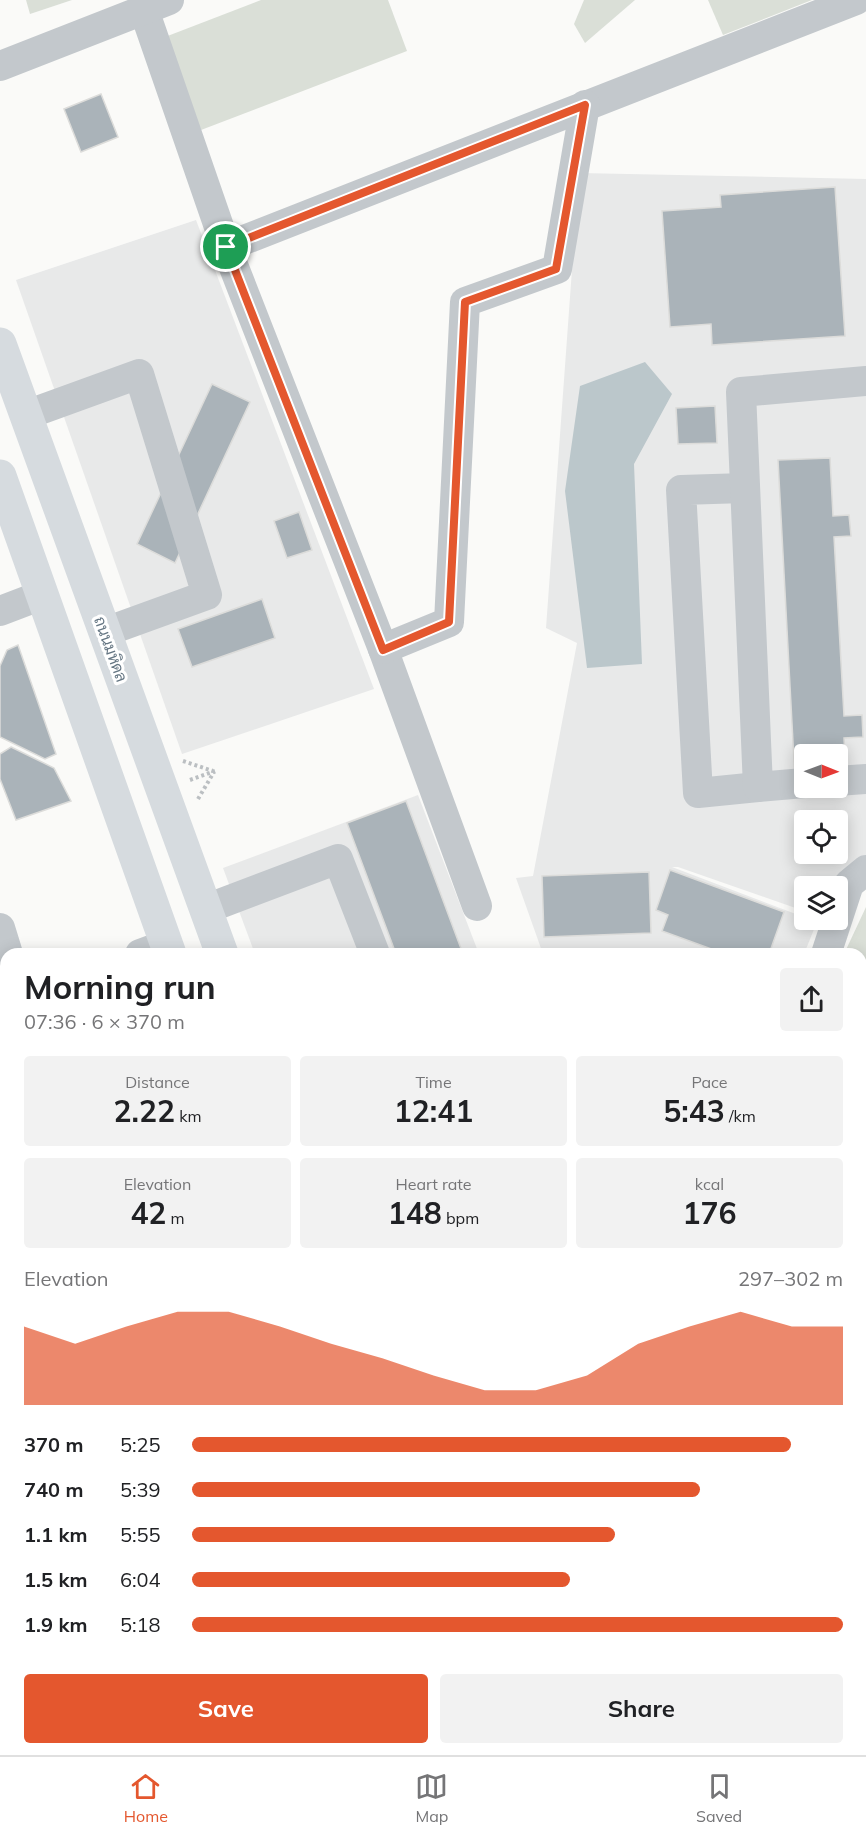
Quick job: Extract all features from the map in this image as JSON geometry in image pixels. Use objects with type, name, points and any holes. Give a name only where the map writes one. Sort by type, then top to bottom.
[{"type":"main road","name":"ถนนมหิดล","points":[[0,344],[220,948]]},
{"type":"main road","points":[[0,476],[42,595],[158,948]]},
{"type":"street","points":[[226,247],[856,0]]},
{"type":"street","points":[[0,66],[157,5],[226,247],[383,650],[477,906]]},
{"type":"street","points":[[383,650],[449,622],[465,302],[556,269],[585,105]]},
{"type":"street","points":[[26,414],[139,374],[207,595],[105,632]]},
{"type":"street","points":[[758,787],[741,392],[866,381]]},
{"type":"street","points":[[745,488],[681,490],[698,793],[794,784]]},
{"type":"street","points":[[0,611],[42,595]]},
{"type":"street","points":[[848,780],[866,779]]},
{"type":"street","points":[[206,909],[338,859],[373,948]]},
{"type":"street","points":[[828,948],[849,884],[866,870]]},
{"type":"street","points":[[0,928],[6,948]]},
{"type":"shaded area","points":[[26,0],[72,0],[30,14]]},
{"type":"shaded area","points":[[261,0],[388,0],[407,51],[201,130],[165,37]]},
{"type":"shaded area","points":[[584,0],[635,0],[585,43],[574,24]]},
{"type":"shaded area","points":[[708,0],[812,0],[723,35]]},
{"type":"shaded area","points":[[579,173],[866,179],[866,870],[848,880],[848,876],[794,876],[794,908],[678,867],[672,867],[794,913],[794,930],[814,930],[806,948],[541,948],[516,878],[533,876],[577,643],[546,628]]},
{"type":"shaded area","points":[[196,220],[374,689],[182,754],[16,280]]},
{"type":"shaded area","points":[[645,362],[672,394],[634,464],[642,664],[587,668],[565,491],[580,386]]},
{"type":"shaded area","points":[[418,795],[477,948],[253,948],[223,868]]},
{"type":"shaded area","points":[[866,907],[866,948],[847,948]]},
{"type":"building","points":[[101,94],[118,137],[81,152],[64,109]]},
{"type":"building","points":[[835,187],[845,336],[712,345],[711,324],[670,327],[662,211],[721,207],[720,195]]},
{"type":"building","points":[[212,384],[250,402],[175,563],[137,544]]},
{"type":"building","points":[[715,406],[717,443],[678,444],[676,408]]},
{"type":"building","points":[[830,458],[833,516],[849,515],[851,536],[834,537],[844,716],[862,715],[863,737],[844,738],[844,744],[794,744],[794,761],[778,460]]},
{"type":"building","points":[[299,512],[312,550],[287,558],[274,521]]},
{"type":"building","points":[[262,599],[275,638],[192,667],[178,629]]},
{"type":"building","points":[[18,645],[56,754],[45,759],[0,737],[0,666],[7,650]]},
{"type":"building","points":[[11,747],[54,768],[71,801],[16,820],[0,779],[0,754]]},
{"type":"building","points":[[406,801],[461,948],[394,948],[347,823]]},
{"type":"building","points":[[670,870],[784,912],[771,948],[709,948],[662,931],[668,915],[656,910]]},
{"type":"building","points":[[649,872],[651,933],[544,937],[542,876]]},
{"type":"route","points":[[585,105],[556,269],[465,302],[449,622],[383,650],[226,247],[585,105]]}]
